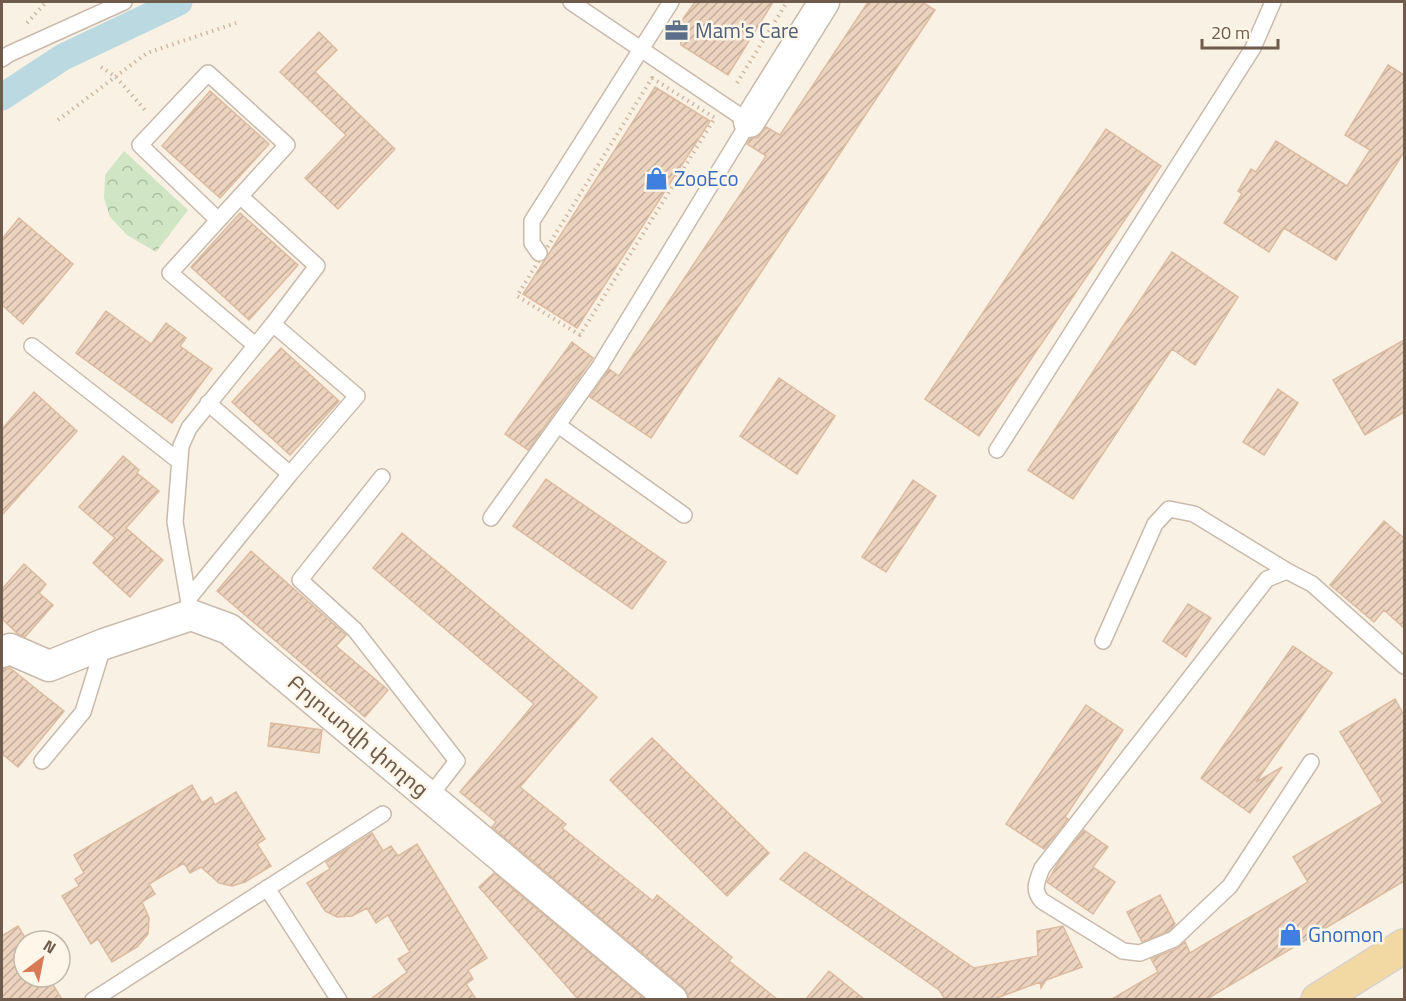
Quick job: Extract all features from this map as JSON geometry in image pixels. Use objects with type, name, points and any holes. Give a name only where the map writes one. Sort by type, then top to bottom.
[{"type":"main road","points":[[1318,999],[1404,946]]},
{"type":"street","points":[[749,122],[824,2]]},
{"type":"street","points":[[2,652],[10,649],[49,666],[190,607]]},
{"type":"street","name":"Բրյուսովի փողոց","points":[[190,607],[229,629],[672,999]]},
{"type":"lane","points":[[2,59],[124,2]]},
{"type":"lane","points":[[491,518],[600,366],[749,122],[571,2]]},
{"type":"lane","points":[[539,253],[532,243],[532,221],[671,2]]},
{"type":"lane","points":[[997,450],[1253,48],[1273,2]]},
{"type":"lane","points":[[218,219],[140,145],[208,73],[287,145],[170,273],[255,345]]},
{"type":"lane","points":[[190,607],[175,522],[181,446],[189,428],[317,266],[240,196]]},
{"type":"lane","points":[[190,607],[290,474],[357,396],[273,324]]},
{"type":"lane","points":[[32,346],[180,462]]},
{"type":"lane","points":[[208,403],[290,474]]},
{"type":"lane","points":[[558,425],[684,515]]},
{"type":"lane","points":[[382,477],[300,580],[355,630],[457,761],[430,796]]},
{"type":"lane","points":[[1102,641],[1155,525],[1169,509],[1194,514],[1312,584],[1404,666]]},
{"type":"lane","points":[[1287,571],[1267,579],[1042,868],[1036,884],[1036,895],[1123,951],[1140,953],[1174,939],[1230,886],[1311,762]]},
{"type":"lane","points":[[42,761],[83,712],[104,644]]},
{"type":"lane","points":[[93,999],[383,814]]},
{"type":"lane","points":[[267,888],[339,999]]},
{"type":"path","points":[[737,82],[787,2]]},
{"type":"path","points":[[58,120],[147,53],[236,23]]},
{"type":"path","points":[[100,67],[116,77],[138,105],[161,123]]},
{"type":"path","points":[[652,78],[517,296],[580,335],[715,118]]},
{"type":"green space","points":[[124,151],[188,210],[156,252],[127,235],[110,217],[104,198],[105,175]]},
{"type":"building","points":[[695,2],[773,2],[728,75],[681,45],[680,35],[674,31]]},
{"type":"building","points":[[868,2],[922,2],[935,10],[651,438],[590,397],[609,369],[619,376],[766,156],[747,144],[750,139],[758,137],[766,127],[780,135]]},
{"type":"building","points":[[319,32],[337,50],[315,72],[395,149],[338,209],[305,178],[346,135],[280,72]]},
{"type":"building","points":[[1388,65],[1404,75],[1404,152],[1336,260],[1284,228],[1269,252],[1224,223],[1242,194],[1238,191],[1251,169],[1256,172],[1276,141],[1347,186],[1370,150],[1345,135]]},
{"type":"building","points":[[655,87],[710,121],[577,328],[523,294]]},
{"type":"building","points":[[210,91],[269,144],[220,198],[162,146]]},
{"type":"building","points":[[1106,129],[1161,166],[979,436],[925,399]]},
{"type":"building","points":[[240,213],[298,265],[249,320],[191,267]]},
{"type":"building","points":[[19,218],[73,264],[23,324],[2,305],[2,239]]},
{"type":"building","points":[[1172,252],[1238,297],[1195,365],[1172,349],[1073,499],[1028,470]]},
{"type":"building","points":[[106,311],[151,344],[166,323],[186,338],[180,346],[212,369],[172,423],[76,353]]},
{"type":"building","points":[[1404,340],[1404,412],[1365,435],[1333,380]]},
{"type":"building","points":[[572,342],[593,358],[528,450],[505,434]]},
{"type":"building","points":[[281,348],[339,401],[290,455],[232,402]]},
{"type":"building","points":[[779,378],[835,416],[797,474],[740,436]]},
{"type":"building","points":[[1278,389],[1298,403],[1264,455],[1243,442]]},
{"type":"building","points":[[34,392],[77,431],[2,515],[2,429]]},
{"type":"building","points":[[123,456],[139,470],[137,473],[159,491],[126,528],[163,560],[130,597],[93,563],[115,538],[79,507]]},
{"type":"building","points":[[546,479],[666,562],[632,609],[513,526]]},
{"type":"building","points":[[913,480],[936,496],[886,572],[862,557]]},
{"type":"building","points":[[1384,521],[1404,538],[1404,628],[1384,610],[1374,622],[1330,585]]},
{"type":"building","points":[[402,533],[597,697],[520,787],[566,824],[562,828],[653,901],[657,895],[732,957],[729,961],[777,999],[689,999],[683,987],[492,827],[496,822],[460,792],[534,704],[373,568]]},
{"type":"building","points":[[251,551],[346,635],[336,646],[388,690],[365,717],[217,591]]},
{"type":"building","points":[[24,564],[46,584],[39,593],[53,605],[25,637],[18,634],[2,619],[2,589]]},
{"type":"building","points":[[1188,604],[1211,618],[1186,657],[1163,641]]},
{"type":"building","points":[[1293,646],[1332,673],[1256,782],[1282,767],[1250,813],[1201,778]]},
{"type":"building","points":[[10,668],[64,711],[18,767],[2,754],[2,669]]},
{"type":"building","points":[[1395,699],[1404,715],[1404,881],[1207,999],[1112,999],[1158,972],[1151,959],[1178,948],[1185,942],[1190,953],[1308,882],[1293,857],[1383,803],[1340,732]]},
{"type":"building","points":[[1086,705],[1123,730],[1065,817],[1068,819],[1044,849],[1006,824]]},
{"type":"building","points":[[271,723],[322,730],[319,753],[268,746]]},
{"type":"building","points":[[652,738],[769,853],[727,896],[610,780]]},
{"type":"building","points":[[192,785],[202,803],[211,797],[215,805],[236,792],[265,839],[257,844],[271,866],[245,882],[232,886],[219,883],[201,867],[190,873],[184,863],[149,884],[155,894],[142,902],[149,918],[148,934],[137,947],[112,962],[98,939],[91,944],[62,896],[79,886],[75,879],[84,873],[74,855]]},
{"type":"building","points":[[1084,830],[1108,847],[1093,867],[1115,882],[1093,914],[1047,882],[1060,860]]},
{"type":"building","points":[[372,833],[383,851],[391,846],[398,856],[417,844],[487,958],[468,970],[473,979],[466,984],[476,999],[371,999],[407,972],[398,959],[410,952],[388,915],[376,923],[367,908],[352,916],[337,917],[325,911],[307,883],[330,869],[326,862]]},
{"type":"building","points":[[805,852],[974,968],[1038,956],[1037,931],[1063,926],[1082,967],[1046,980],[1041,988],[1040,982],[994,999],[945,999],[939,990],[780,879]]},
{"type":"building","points":[[494,873],[645,999],[578,999],[479,887]]},
{"type":"building","points":[[1160,895],[1175,924],[1169,931],[1142,942],[1127,912]]},
{"type":"building","points":[[12,930],[12,989],[56,989],[62,999],[2,999],[2,936]]},
{"type":"building","points":[[829,971],[864,999],[806,999]]},
{"type":"waterway","points":[[2,97],[63,57],[179,2]]},
{"type":"place","name":"Mam's Care","points":[[677,31]]},
{"type":"place","name":"ZooEco","points":[[656,179]]},
{"type":"place","name":"Gnomon","points":[[1290,935]]}]
